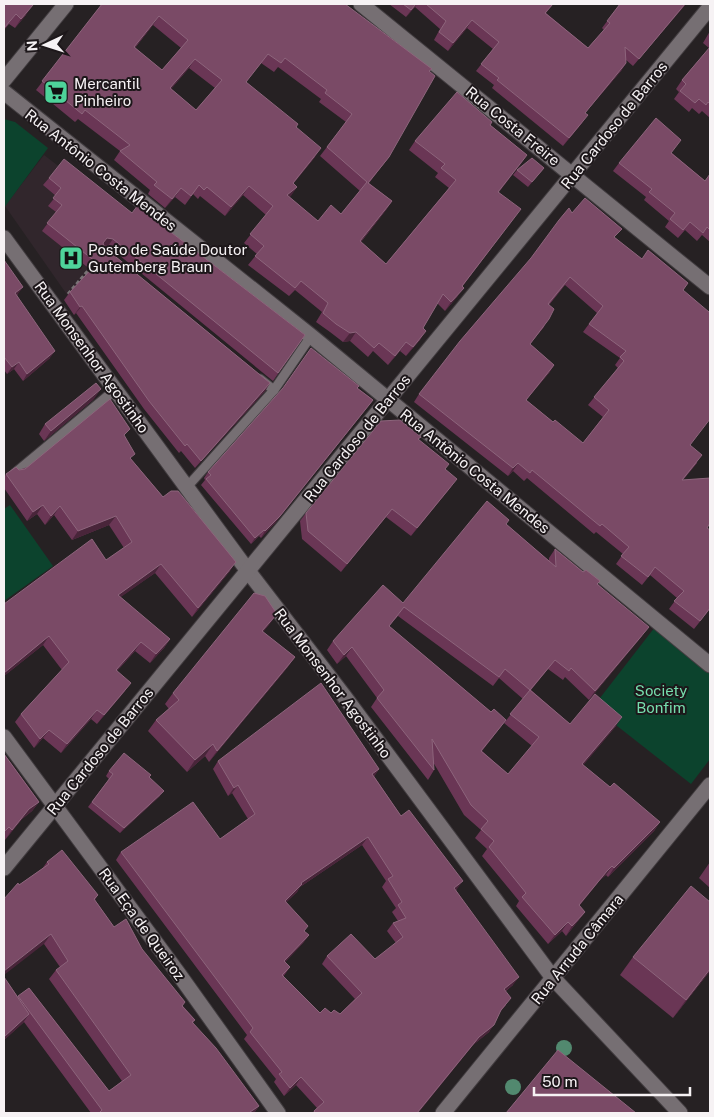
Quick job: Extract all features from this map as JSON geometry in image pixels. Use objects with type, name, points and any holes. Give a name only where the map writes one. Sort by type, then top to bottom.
[{"type":"street","points":[[4,80],[66,4]]},
{"type":"street","name":"Rua Costa Freire","points":[[360,4],[574,174],[710,287]]},
{"type":"street","name":"Rua Cardoso de Barros","points":[[4,868],[710,7]]},
{"type":"street","name":"Rua Antônio Costa Mendes","points":[[4,92],[311,336],[710,665]]},
{"type":"street","name":"Rua Monsenhor Agostinho","points":[[4,238],[248,571],[553,978],[680,1113]]},
{"type":"street","name":"Rua Eça de Queiroz","points":[[4,737],[278,1113]]},
{"type":"street","name":"Rua Arruda Câmara","points":[[443,1113],[710,785]]},
{"type":"lane","points":[[187,486],[274,390],[311,336]]},
{"type":"lane","points":[[250,371],[274,390]]},
{"type":"lane","points":[[16,473],[116,389]]},
{"type":"path","points":[[56,308],[92,266]]},
{"type":"shaded area","name":"Posto de Saúde Doutor Gutemberg Braun","points":[[44,155],[130,221],[68,296],[5,206]]},
{"type":"green space","points":[[4,119],[15,122],[48,148],[4,208]]},
{"type":"green space","points":[[10,505],[53,566],[4,601],[4,509]]},
{"type":"green space","name":"Society Bonfim","points":[[655,627],[710,670],[710,759],[691,784],[593,707]]},
{"type":"building","points":[[4,4],[33,5],[21,19],[16,14],[4,28]]},
{"type":"building","points":[[102,4],[345,4],[432,69],[429,71],[435,76],[389,157],[368,183],[392,201],[360,241],[386,264],[456,180],[441,168],[445,164],[415,141],[457,92],[492,122],[490,125],[527,155],[498,192],[521,209],[462,286],[464,288],[451,302],[443,294],[423,328],[426,331],[413,347],[406,342],[395,356],[379,343],[374,348],[356,332],[350,333],[336,324],[323,313],[328,303],[301,281],[295,288],[255,256],[264,246],[250,234],[273,206],[249,186],[231,207],[207,187],[204,190],[199,185],[191,196],[181,188],[172,199],[154,185],[157,182],[120,151],[130,145],[85,110],[82,114],[42,81]],"holes":[[[159,16],[188,40],[162,70],[134,47]],[[268,54],[281,63],[285,58],[327,90],[325,93],[352,114],[327,147],[367,182],[341,214],[331,205],[318,221],[287,195],[297,187],[293,183],[321,148],[296,127],[298,124],[246,82]],[[195,59],[222,80],[196,110],[170,88]]]},
{"type":"building","points":[[403,4],[416,4],[411,10]]},
{"type":"building","points":[[426,4],[553,4],[545,13],[588,48],[610,23],[607,21],[620,4],[685,4],[639,59],[625,47],[626,63],[585,113],[588,115],[569,138],[497,80],[499,78],[481,64],[499,42],[472,20],[453,43],[439,32],[446,21]]},
{"type":"building","points":[[710,47],[710,104],[708,102],[706,105],[699,99],[695,103],[680,91],[686,84],[682,80]]},
{"type":"building","points":[[656,118],[681,140],[671,153],[705,181],[710,174],[710,230],[707,227],[703,233],[690,222],[683,230],[670,219],[675,213],[649,192],[652,189],[619,163]]},
{"type":"building","points":[[532,158],[544,168],[532,182],[517,170]]},
{"type":"building","points":[[64,159],[132,213],[141,201],[158,215],[155,220],[305,335],[278,373],[113,239],[107,238],[103,243],[105,248],[270,383],[201,461],[187,444],[185,446],[149,401],[82,306],[80,307],[70,292],[97,263],[47,223],[62,205],[53,198],[61,188],[49,178]]},
{"type":"building","points":[[585,198],[622,229],[614,237],[642,259],[648,250],[688,283],[683,290],[709,312],[710,310],[710,419],[690,445],[702,455],[682,480],[710,478],[710,523],[707,528],[710,530],[710,608],[700,621],[674,601],[684,591],[655,567],[648,577],[621,556],[629,547],[602,524],[600,526],[532,470],[530,473],[518,463],[513,468],[419,394],[460,341],[531,258],[569,208],[572,213]],"holes":[[[570,277],[603,306],[589,324],[626,351],[620,357],[624,361],[594,397],[609,410],[583,443],[526,400],[554,365],[530,344],[549,319],[554,309],[548,304]]]},
{"type":"building","points":[[4,260],[23,287],[15,293],[55,351],[27,374],[19,362],[12,367],[4,357]]},
{"type":"building","points":[[311,348],[359,386],[357,388],[373,400],[280,516],[255,538],[206,479],[211,475],[208,472],[283,388]]},
{"type":"building","points":[[96,383],[101,389],[51,431],[45,424]]},
{"type":"building","points":[[110,399],[130,429],[124,435],[135,454],[130,458],[163,497],[171,491],[178,491],[236,562],[198,608],[161,564],[118,595],[170,639],[156,654],[141,642],[116,670],[131,683],[104,715],[97,710],[67,744],[49,730],[40,739],[21,714],[69,662],[49,636],[4,673],[4,604],[92,539],[106,560],[132,542],[116,516],[78,531],[60,506],[51,516],[43,505],[33,512],[6,474],[16,467],[19,470],[25,469]]},
{"type":"building","points":[[400,420],[421,437],[418,439],[449,464],[445,469],[457,479],[417,528],[392,509],[347,564],[308,531],[306,513],[381,421]]},
{"type":"building","points":[[487,501],[509,520],[506,524],[556,567],[555,549],[583,572],[586,570],[600,581],[597,584],[649,627],[595,691],[571,668],[569,671],[555,660],[530,690],[570,724],[595,694],[622,717],[582,764],[610,787],[614,783],[660,822],[614,868],[612,866],[607,871],[579,905],[585,912],[572,926],[568,922],[555,935],[522,897],[526,893],[489,847],[494,841],[481,829],[488,821],[471,805],[432,739],[434,770],[377,698],[384,690],[352,647],[344,655],[333,641],[383,585],[403,603]],"holes":[[[404,607],[499,677],[505,669],[530,690],[510,714],[539,737],[508,774],[481,751],[506,720],[494,709],[491,712],[389,626]]]},
{"type":"building","points":[[254,593],[265,596],[277,614],[262,631],[295,657],[217,751],[213,744],[195,760],[156,720],[179,700],[173,693]]},
{"type":"building","points":[[321,683],[379,769],[372,774],[401,816],[409,810],[463,881],[454,888],[519,977],[504,989],[511,998],[501,1010],[494,1025],[479,1037],[417,1113],[316,1113],[314,1111],[324,1102],[301,1077],[290,1088],[279,1074],[282,1072],[250,1032],[253,1028],[121,852],[193,802],[220,839],[255,814],[238,785],[234,788],[218,761]],"holes":[[[368,837],[393,876],[388,879],[402,902],[398,905],[406,918],[393,923],[403,937],[375,959],[351,934],[327,956],[362,993],[340,1014],[334,1010],[331,1013],[325,1008],[320,1013],[282,975],[290,967],[284,961],[309,935],[304,931],[308,926],[285,901],[301,883]]]},
{"type":"building","points":[[124,753],[151,775],[149,777],[164,791],[124,828],[92,802],[113,774],[109,771]]},
{"type":"building","points":[[4,754],[39,802],[29,809],[12,830],[9,827],[4,832]]},
{"type":"building","points":[[62,850],[98,895],[94,899],[114,927],[126,919],[142,949],[185,1002],[182,1006],[195,1020],[192,1022],[216,1048],[259,1106],[251,1113],[99,1113],[102,1110],[18,996],[29,988],[109,1091],[131,1075],[56,970],[68,961],[51,934],[4,971],[4,899],[18,883],[19,885],[49,864],[47,862]]},
{"type":"building","points":[[691,886],[710,902],[710,969],[686,1000],[633,957]]},
{"type":"building","points":[[4,977],[29,1014],[4,1037]]},
{"type":"building","points":[[558,1050],[636,1113],[506,1113]]},
{"type":"place","name":"Mercantil Pinheiro","points":[[56,92]]},
{"type":"place","name":"Posto de Saúde Doutor Gutemberg Braun","points":[[71,258]]}]
